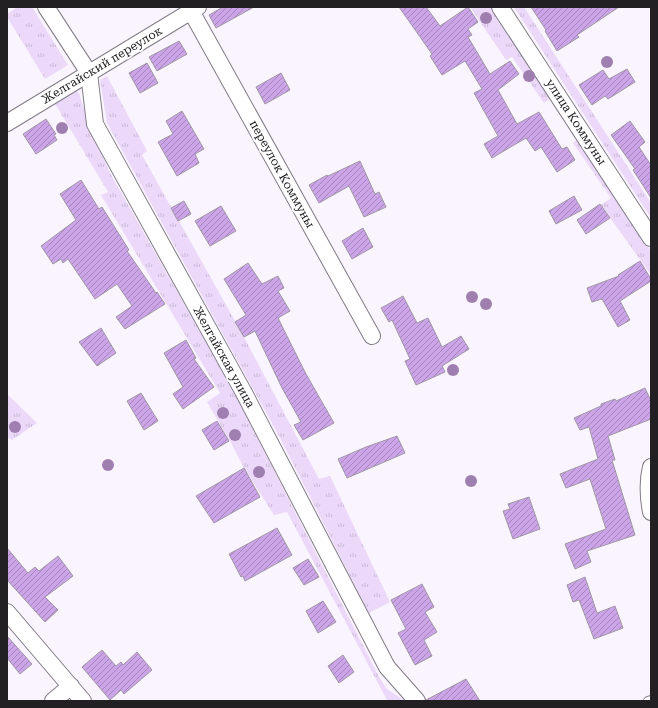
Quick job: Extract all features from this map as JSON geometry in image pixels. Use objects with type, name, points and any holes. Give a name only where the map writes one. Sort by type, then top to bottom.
[{"type":"street","name":"Желгайская улица","points":[[46,7],[89,73],[95,124],[243,391],[387,667],[417,701]]},
{"type":"street","name":"улица Коммуны","points":[[500,7],[651,238]]},
{"type":"street","name":"Желгайский переулок","points":[[7,123],[194,9]]},
{"type":"street","name":"переулок Коммуны","points":[[194,9],[372,336]]},
{"type":"street","points":[[651,467],[648,476],[648,494],[651,512]]},
{"type":"street","points":[[7,612],[83,701]]},
{"type":"street","points":[[54,701],[71,686]]},
{"type":"green space","points":[[16,7],[32,7],[68,65],[45,79],[7,17],[7,14]]},
{"type":"green space","points":[[470,7],[493,7],[552,97],[544,103],[512,57],[506,60]]},
{"type":"green space","points":[[514,7],[524,7],[651,203],[651,218]]},
{"type":"green space","points":[[107,76],[147,151],[142,155],[244,337],[319,479],[330,476],[390,602],[369,613],[280,438],[107,123],[100,80]]},
{"type":"green space","points":[[74,90],[79,93],[87,119],[110,173],[233,390],[379,677],[387,689],[405,701],[386,701],[387,700],[287,512],[274,515],[244,468],[207,402],[220,393],[101,195],[108,192],[54,102]]},
{"type":"green space","points":[[578,139],[651,251],[651,275],[601,205],[611,198],[573,143]]},
{"type":"green space","points":[[7,394],[37,423],[12,440],[7,437]]},
{"type":"building","points":[[223,7],[254,7],[216,28],[209,15]]},
{"type":"building","points":[[399,7],[426,7],[440,26],[468,7],[478,22],[468,29],[472,35],[468,37],[490,74],[510,61],[519,74],[498,90],[517,124],[539,112],[562,149],[567,147],[575,160],[557,172],[541,147],[535,151],[526,138],[492,158],[484,144],[498,136],[474,93],[482,89],[465,61],[442,75],[430,56],[432,54]]},
{"type":"building","points":[[531,7],[619,7],[577,35],[579,37],[557,51],[545,31],[546,30]]},
{"type":"building","points":[[179,41],[187,54],[157,71],[149,57]]},
{"type":"building","points":[[147,63],[158,83],[140,93],[129,73]]},
{"type":"building","points":[[627,69],[635,82],[608,99],[605,96],[592,105],[579,85],[603,70],[609,79]]},
{"type":"building","points":[[281,73],[290,90],[265,104],[256,87]]},
{"type":"building","points":[[182,111],[204,149],[195,154],[199,163],[177,176],[158,142],[173,134],[166,121]]},
{"type":"building","points":[[46,119],[56,134],[54,135],[57,140],[36,154],[23,134]]},
{"type":"building","points":[[630,121],[645,142],[639,147],[651,165],[651,198],[633,170],[635,169],[611,135]]},
{"type":"building","points":[[360,161],[375,194],[379,192],[386,207],[364,217],[349,186],[319,203],[309,185],[327,175],[328,176]]},
{"type":"building","points":[[81,180],[99,209],[102,207],[129,250],[127,251],[165,304],[125,329],[116,317],[132,306],[117,284],[95,299],[68,259],[63,263],[61,259],[53,264],[41,246],[76,220],[60,194]]},
{"type":"building","points":[[574,196],[582,210],[556,224],[549,211]]},
{"type":"building","points":[[184,201],[191,214],[178,221],[171,208]]},
{"type":"building","points":[[600,204],[610,218],[586,234],[577,220]]},
{"type":"building","points":[[221,206],[236,231],[210,246],[195,221]]},
{"type":"building","points":[[363,228],[373,247],[352,259],[342,241]]},
{"type":"building","points":[[640,261],[651,281],[620,301],[630,320],[618,327],[602,299],[592,302],[587,288],[619,276],[618,275]]},
{"type":"building","points":[[248,263],[262,284],[278,276],[284,288],[278,291],[290,311],[278,318],[306,374],[334,423],[303,440],[294,425],[301,422],[282,388],[255,331],[244,337],[235,322],[246,315],[224,279]]},
{"type":"building","points":[[403,296],[417,323],[428,318],[442,347],[461,336],[469,349],[442,366],[445,372],[416,385],[405,361],[410,359],[392,320],[389,322],[381,308]]},
{"type":"building","points":[[101,328],[116,353],[97,366],[79,342]]},
{"type":"building","points":[[186,340],[196,358],[194,359],[214,387],[183,409],[173,394],[183,387],[164,353]]},
{"type":"building","points":[[645,388],[651,401],[651,419],[608,436],[615,460],[612,460],[635,535],[587,551],[591,562],[575,569],[565,544],[606,529],[590,479],[566,488],[560,474],[598,459],[589,427],[580,430],[574,418],[601,406],[601,404],[615,399],[616,401]]},
{"type":"building","points":[[141,393],[158,421],[144,430],[127,401]]},
{"type":"building","points":[[217,421],[229,441],[214,450],[202,430]]},
{"type":"building","points":[[397,436],[405,453],[347,478],[338,459]]},
{"type":"building","points":[[244,468],[260,497],[214,523],[196,496]]},
{"type":"building","points":[[529,497],[540,529],[513,539],[503,511],[510,509],[508,504]]},
{"type":"building","points":[[277,528],[292,555],[245,581],[243,576],[241,577],[229,554]]},
{"type":"building","points":[[7,548],[28,573],[35,567],[39,571],[58,556],[73,576],[45,597],[58,610],[45,622],[7,580]]},
{"type":"building","points":[[308,559],[319,577],[304,585],[293,568]]},
{"type":"building","points":[[585,577],[597,613],[615,606],[623,628],[594,639],[579,600],[573,602],[567,585]]},
{"type":"building","points":[[422,584],[434,607],[425,612],[437,632],[424,640],[432,656],[415,665],[398,633],[406,629],[391,600]]},
{"type":"building","points":[[323,601],[336,622],[318,633],[306,611]]},
{"type":"building","points":[[7,636],[32,664],[20,674],[7,658]]},
{"type":"building","points":[[102,650],[116,666],[121,662],[123,665],[137,652],[152,670],[124,694],[121,690],[110,700],[82,667]]},
{"type":"building","points":[[343,655],[354,672],[339,683],[328,666]]},
{"type":"building","points":[[466,679],[480,701],[426,701],[426,700]]}]
